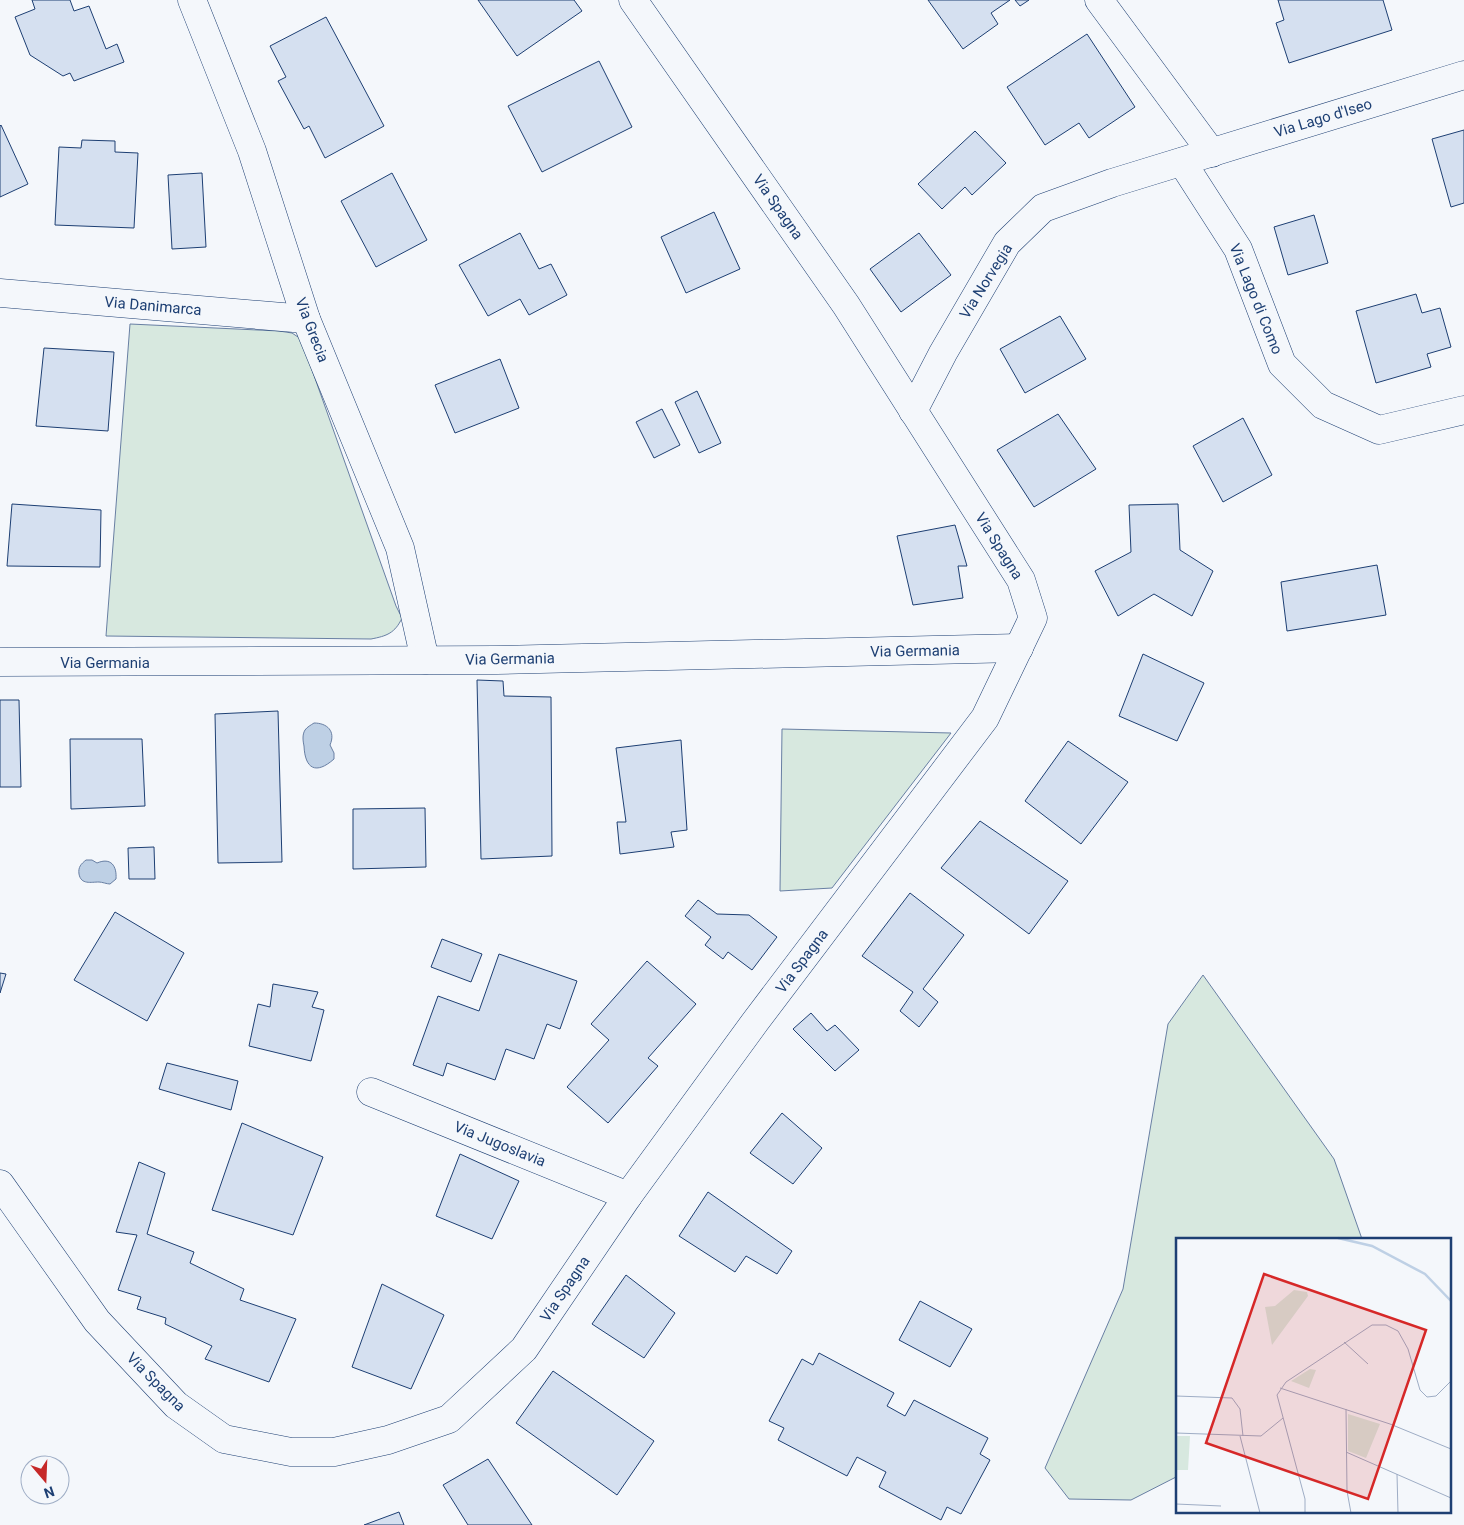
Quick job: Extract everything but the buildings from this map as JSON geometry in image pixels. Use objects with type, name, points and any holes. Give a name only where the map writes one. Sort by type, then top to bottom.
[{"type":"street","name":"Via Grecia","points":[[192,0],[252,152],[306,319],[400,548],[426,660]]},
{"type":"street","name":"Via Spagna","points":[[0,1184],[97,1321],[176,1405],[224,1439],[291,1452],[334,1452],[388,1440],[449,1419],[524,1349],[628,1196],[761,1014],[986,718],[1033,618],[1021,580],[846,304],[633,0]]},
{"type":"street","points":[[1099,0],[1212,153]]},
{"type":"street","name":"Via Lago d'Iseo","points":[[1182,162],[1464,74]]},
{"type":"street","name":"Via Norvegia","points":[[914,411],[942,352],[1007,243],[1043,208],[1112,183],[1182,162]]},
{"type":"street","name":"Via Lago di Como","points":[[1182,162],[1238,249],[1282,364],[1323,405],[1379,430],[1464,410]]},
{"type":"street","name":"Via Danimarca","points":[[0,293],[306,319]]},
{"type":"street","name":"Via Germania","points":[[0,662],[426,660],[1019,648]]},
{"type":"street","name":"Via Jugoslavia","points":[[371,1092],[628,1196]]},
{"type":"shaded area","points":[[130,324],[279,331],[292,333],[301,339],[396,606],[402,618],[393,630],[382,637],[371,639],[106,636]]},
{"type":"shaded area","points":[[782,729],[951,733],[832,888],[780,891]]},
{"type":"shaded area","points":[[1203,975],[1334,1159],[1362,1238],[1176,1238],[1176,1477],[1131,1500],[1069,1499],[1045,1468],[1123,1289],[1168,1024]]},
{"type":"water","points":[[314,723],[323,724],[331,732],[332,740],[330,745],[334,753],[334,759],[328,764],[317,768],[309,764],[307,760],[303,740],[305,730]]},
{"type":"water","points":[[86,860],[92,860],[97,863],[102,861],[109,862],[114,867],[116,879],[110,884],[82,880],[79,869]]}]
